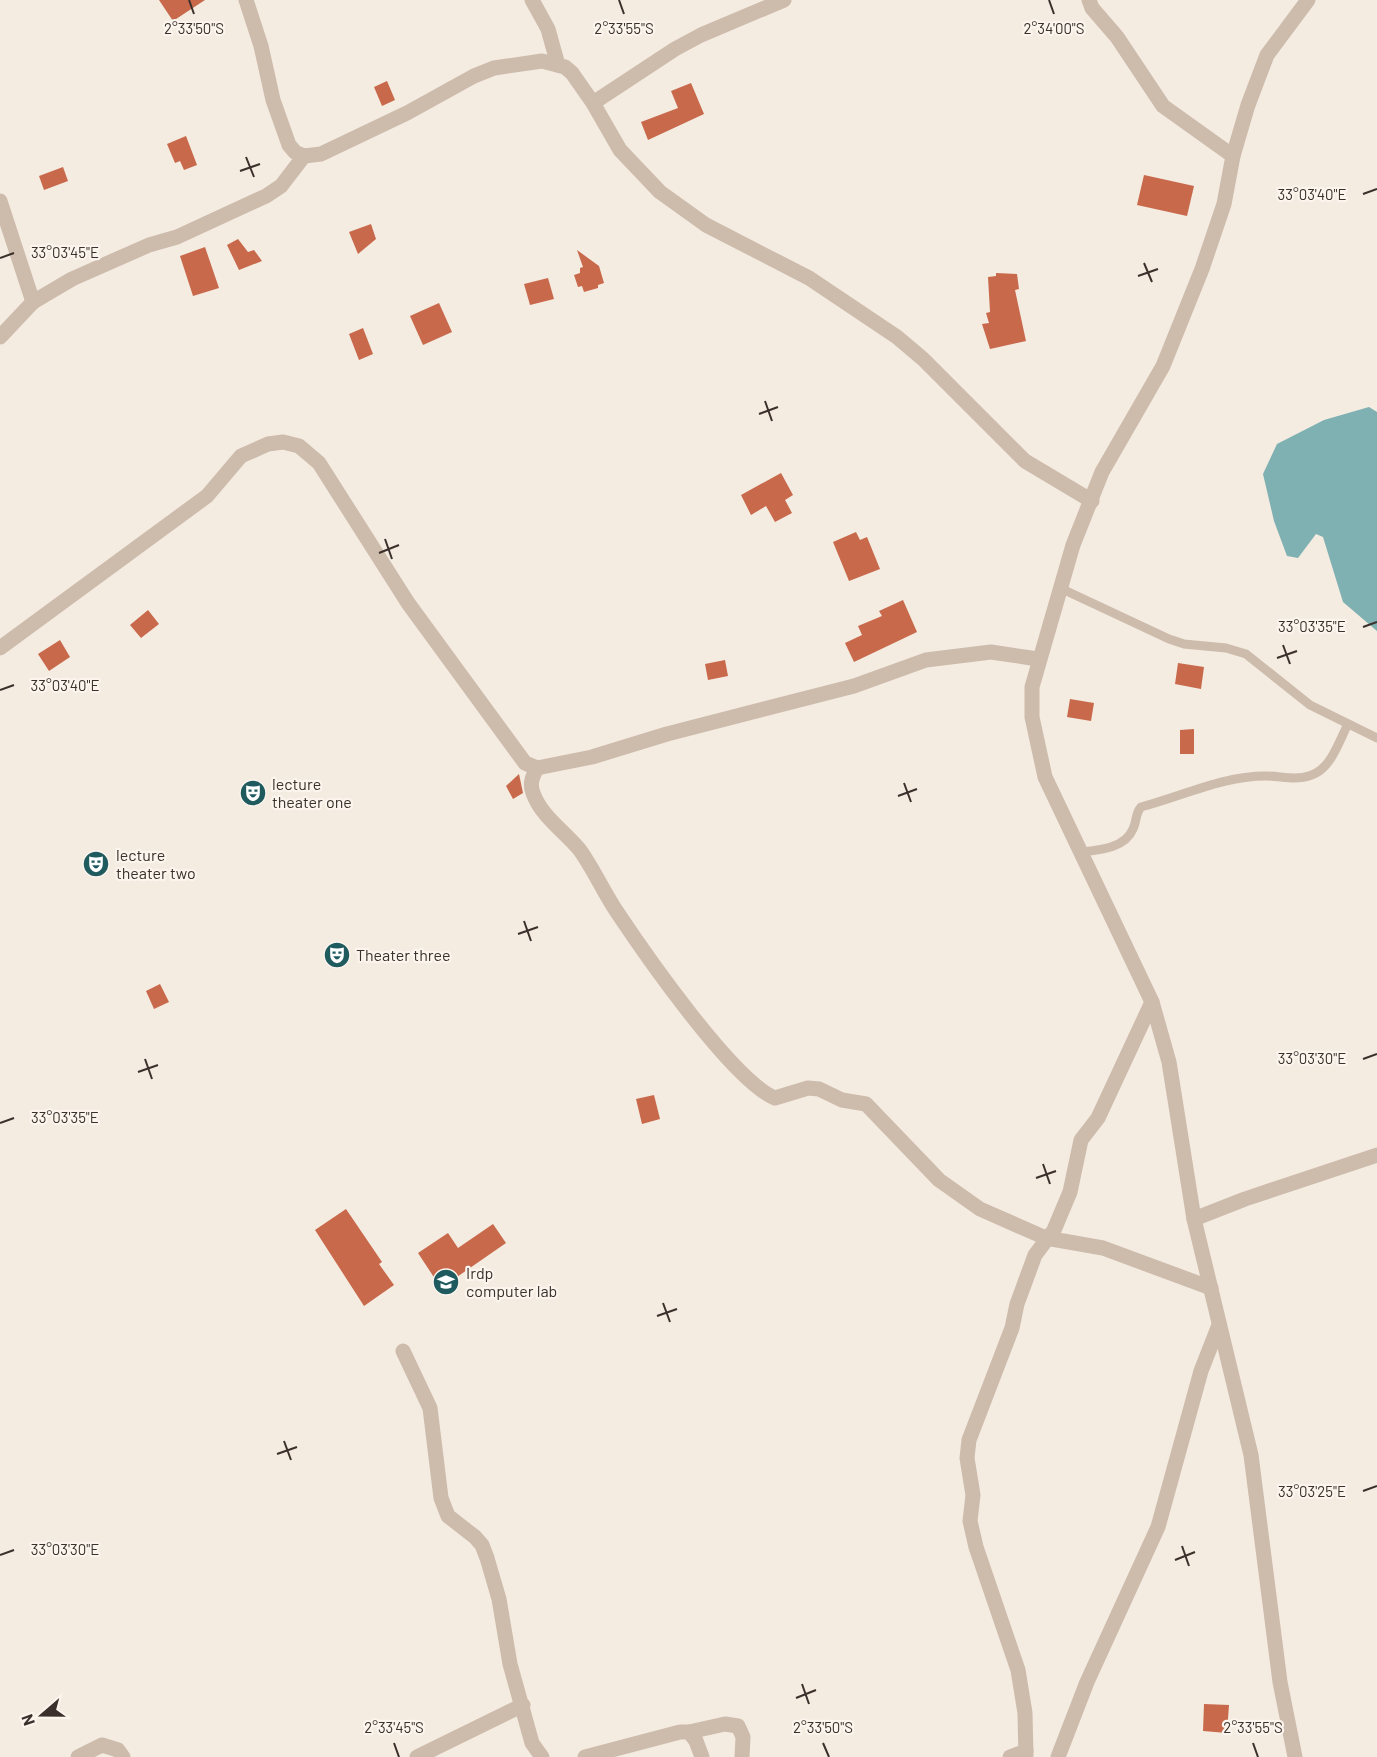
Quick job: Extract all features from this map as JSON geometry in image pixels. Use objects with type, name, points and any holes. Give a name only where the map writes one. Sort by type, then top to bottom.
[{"type":"street","points":[[246,0],[289,145],[295,152],[304,156],[321,154],[494,68],[542,61],[558,65],[572,74],[620,150],[660,192],[706,225],[809,278],[897,337],[923,358],[1025,461],[1092,501]]},
{"type":"street","points":[[532,0],[548,29],[558,65]]},
{"type":"street","points":[[593,104],[692,40],[784,0]]},
{"type":"street","points":[[1089,0],[1092,8],[1117,37],[1162,106],[1233,156]]},
{"type":"street","points":[[1295,1757],[1280,1682],[1251,1455],[1194,1219],[1169,1062],[1152,1002],[1045,777],[1032,717],[1032,687],[1038,659],[1073,545],[1102,472],[1163,366],[1206,258],[1224,204],[1233,156],[1248,105],[1267,55],[1308,0]]},
{"type":"street","points":[[0,337],[33,302],[72,279],[149,245],[177,237],[266,196],[280,186],[304,156]]},
{"type":"street","points":[[0,201],[33,302]]},
{"type":"street","points":[[0,648],[207,496],[241,456],[268,444],[283,442],[299,446],[319,463],[408,603],[481,706],[525,763],[537,768],[592,757],[668,734],[854,686],[926,660],[991,652],[1038,659]]},
{"type":"street","points":[[537,768],[531,779],[532,792],[541,807],[579,850],[618,913],[686,1006],[744,1077],[763,1093],[775,1098],[808,1088],[819,1089],[842,1100],[866,1104],[882,1118],[908,1149],[957,1194],[1004,1222],[1046,1238],[1103,1248],[1211,1287]]},
{"type":"street","points":[[1010,1757],[1026,1754],[1025,1713],[1018,1670],[976,1547],[970,1521],[973,1495],[967,1458],[969,1440],[1012,1328],[1017,1304],[1035,1255],[1054,1230],[1070,1192],[1081,1140],[1098,1118],[1152,1002]]},
{"type":"street","points":[[1194,1219],[1245,1199],[1377,1155]]},
{"type":"street","points":[[1058,1757],[1087,1682],[1158,1527],[1201,1371],[1219,1325]]},
{"type":"street","points":[[403,1351],[430,1408],[441,1498],[448,1516],[475,1537],[482,1545],[487,1558],[499,1599],[510,1664],[532,1743],[542,1757]]},
{"type":"street","points":[[417,1757],[523,1705]]},
{"type":"street","points":[[585,1757],[680,1732],[725,1724],[738,1726],[743,1737],[742,1757]]},
{"type":"street","points":[[689,1732],[696,1741],[702,1757]]},
{"type":"street","points":[[78,1757],[102,1745],[118,1750],[123,1757]]},
{"type":"lane","points":[[1060,588],[1169,639],[1184,644],[1226,648],[1246,654],[1310,705],[1377,738]]},
{"type":"lane","points":[[1082,852],[1102,850],[1121,843],[1130,837],[1135,826],[1136,813],[1141,807],[1188,791],[1230,780],[1265,776],[1295,779],[1317,773],[1325,766],[1348,724]]},
{"type":"water","points":[[1369,407],[1377,412],[1377,631],[1343,602],[1323,537],[1316,534],[1298,558],[1287,556],[1274,521],[1263,474],[1277,444],[1324,420]]},
{"type":"building","points":[[159,0],[205,0],[173,21]]},
{"type":"building","points":[[387,81],[395,100],[382,106],[374,87]]},
{"type":"building","points":[[691,83],[704,114],[648,140],[641,122],[678,108],[671,91]]},
{"type":"building","points":[[186,136],[197,165],[184,170],[180,161],[175,163],[167,144]]},
{"type":"building","points":[[63,167],[68,181],[44,190],[39,176]]},
{"type":"building","points":[[1144,175],[1194,186],[1187,216],[1137,205]]},
{"type":"building","points":[[371,224],[376,239],[358,254],[349,232]]},
{"type":"building","points":[[238,239],[248,252],[254,250],[262,261],[239,270],[227,245]]},
{"type":"building","points":[[205,247],[219,288],[193,296],[180,256]]},
{"type":"building","points":[[577,250],[599,266],[604,283],[598,285],[598,288],[584,292],[582,286],[578,287],[574,275],[580,273],[580,268],[583,267]]},
{"type":"building","points":[[996,273],[1017,274],[1019,289],[1015,290],[1026,341],[990,349],[982,324],[989,323],[986,313],[990,312],[988,277],[996,276]]},
{"type":"building","points":[[548,278],[554,299],[530,305],[524,284]]},
{"type":"building","points":[[439,303],[452,332],[423,345],[410,316]]},
{"type":"building","points":[[363,328],[373,354],[359,360],[349,334]]},
{"type":"building","points":[[781,473],[793,495],[785,500],[792,513],[775,522],[766,506],[751,515],[741,495]]},
{"type":"building","points":[[856,532],[860,540],[867,537],[880,569],[849,581],[833,542]]},
{"type":"building","points":[[903,600],[917,632],[854,662],[845,643],[862,635],[858,626],[882,616],[879,611]]},
{"type":"building","points":[[148,610],[159,624],[141,638],[130,625]]},
{"type":"building","points":[[60,640],[70,657],[49,671],[38,654]]},
{"type":"building","points":[[725,660],[728,676],[708,680],[705,664]]},
{"type":"building","points":[[1178,663],[1204,667],[1201,689],[1175,684]]},
{"type":"building","points":[[1070,699],[1094,703],[1091,721],[1067,717]]},
{"type":"building","points":[[1194,729],[1194,754],[1180,754],[1180,730]]},
{"type":"building","points":[[519,774],[523,793],[513,799],[506,786]]},
{"type":"building","points":[[160,984],[169,1002],[154,1009],[146,991]]},
{"type":"building","points":[[654,1095],[660,1119],[642,1124],[636,1099]]},
{"type":"building","points":[[346,1209],[382,1262],[379,1264],[394,1285],[364,1306],[315,1230]]},
{"type":"building","points":[[493,1224],[506,1243],[441,1288],[418,1253],[448,1233],[458,1248]]},
{"type":"building","points":[[1204,1704],[1229,1705],[1227,1733],[1203,1731]]},
{"type":"place","name":"lecture theater one","points":[[253,793]]},
{"type":"place","name":"lecture theater two","points":[[96,864]]},
{"type":"place","name":"Theater three","points":[[337,955]]},
{"type":"place","name":"Irdp computer lab","points":[[446,1282]]}]
